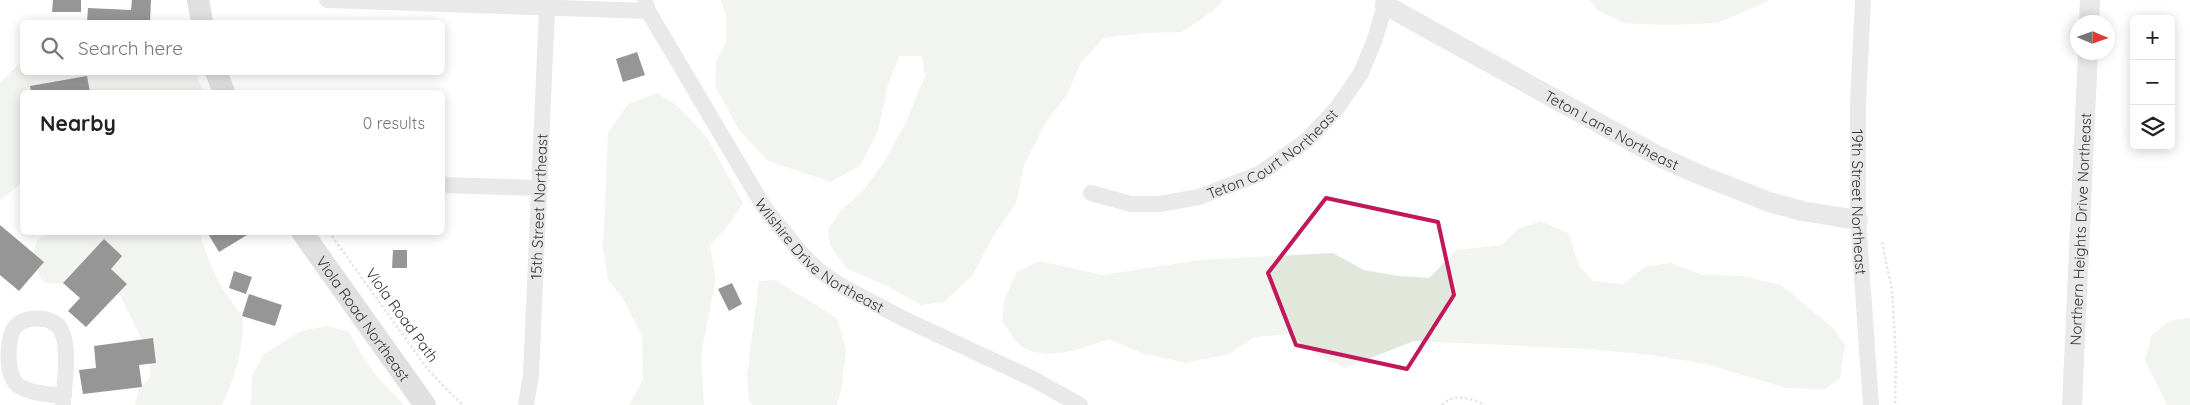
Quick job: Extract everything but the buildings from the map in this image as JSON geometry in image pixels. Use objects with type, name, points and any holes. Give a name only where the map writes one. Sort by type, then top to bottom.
[{"type":"main road","points":[[198,0],[202,20]]},
{"type":"main road","points":[[217,75],[223,90]]},
{"type":"main road","name":"Viola Road Northeast","points":[[304,235],[425,405]]},
{"type":"street","points":[[327,0],[547,8],[647,5]]},
{"type":"street","name":"19th Street Northeast","points":[[1863,0],[1858,102],[1858,220],[1871,405]]},
{"type":"street","points":[[2089,15],[2090,0]]},
{"type":"street","name":"Teton Lane Northeast","points":[[1385,3],[1660,157],[1690,171],[1769,202],[1802,211],[1858,220]]},
{"type":"street","name":"Teton Court Northeast","points":[[1091,193],[1130,204],[1158,204],[1199,197],[1259,174],[1306,141],[1337,108],[1361,73],[1375,39],[1385,3]]},
{"type":"street","name":"Wilshire Drive Northeast","points":[[647,5],[764,207],[801,253],[818,270],[840,285],[894,314],[1033,378],[1080,405]]},
{"type":"street","name":"15th Street Northeast","points":[[526,405],[531,375],[547,8]]},
{"type":"street","name":"Northern Heights Drive Northeast","points":[[2072,405],[2088,60]]},
{"type":"street","points":[[445,186],[538,188]]},
{"type":"street","points":[[51,320],[58,325],[65,344],[63,400],[26,390],[17,385],[11,377],[9,370],[9,343],[16,325],[23,321],[51,320]]},
{"type":"path","name":"Viola Road Path","points":[[331,235],[426,367],[448,392],[463,405]]},
{"type":"path","points":[[1882,242],[1892,290],[1896,360],[1895,405]]},
{"type":"path","points":[[1442,405],[1445,402],[1458,398],[1473,399],[1484,405]]},
{"type":"highlighted area","points":[[1326,198],[1438,222],[1454,295],[1407,369],[1296,345],[1268,273]]},
{"type":"shaded area","points":[[721,0],[1223,0],[1213,11],[1182,32],[1144,33],[1104,38],[1082,61],[1066,96],[1046,122],[1024,165],[1016,203],[994,235],[972,276],[944,302],[921,305],[887,286],[846,268],[830,245],[828,230],[840,211],[862,192],[884,162],[906,122],[925,76],[922,56],[899,56],[887,88],[879,128],[861,165],[831,182],[768,161],[739,130],[715,86],[716,61],[726,42],[726,17]]},
{"type":"shaded area","points":[[1590,0],[1770,0],[1718,23],[1664,25],[1625,23],[1597,10]]},
{"type":"shaded area","points":[[20,63],[20,75],[196,75],[203,90],[20,90],[20,185],[0,200],[0,83]]},
{"type":"shaded area","points":[[657,93],[678,106],[708,139],[743,203],[730,223],[710,245],[716,279],[701,355],[704,405],[629,405],[643,380],[642,335],[622,297],[608,280],[603,247],[608,133],[628,104]]},
{"type":"shaded area","points":[[1541,221],[1568,233],[1579,266],[1593,281],[1623,284],[1645,267],[1670,263],[1703,275],[1742,276],[1781,285],[1833,328],[1845,345],[1840,378],[1825,389],[1786,388],[1706,364],[1650,355],[1591,349],[1414,341],[1345,368],[1317,355],[1288,334],[1255,337],[1229,354],[1186,363],[1141,353],[1109,339],[1076,350],[1053,354],[1031,351],[1021,346],[1002,321],[1004,300],[1017,272],[1040,261],[1102,275],[1200,260],[1333,253],[1364,270],[1399,276],[1429,278],[1457,250],[1502,245],[1518,229]]},
{"type":"shaded area","points":[[46,235],[201,235],[216,277],[242,316],[241,349],[238,362],[221,405],[135,405],[138,391],[150,377],[150,356],[112,279],[77,284],[44,283],[31,261],[37,240]]},
{"type":"shaded area","points":[[775,280],[837,318],[846,349],[842,385],[837,405],[752,405],[749,400],[747,376],[759,281]]},
{"type":"shaded area","points":[[2190,318],[2190,405],[2167,405],[2145,360],[2152,334],[2172,320]]},
{"type":"shaded area","points":[[327,326],[349,332],[363,357],[379,379],[404,405],[251,405],[252,376],[264,354],[301,331]]}]
